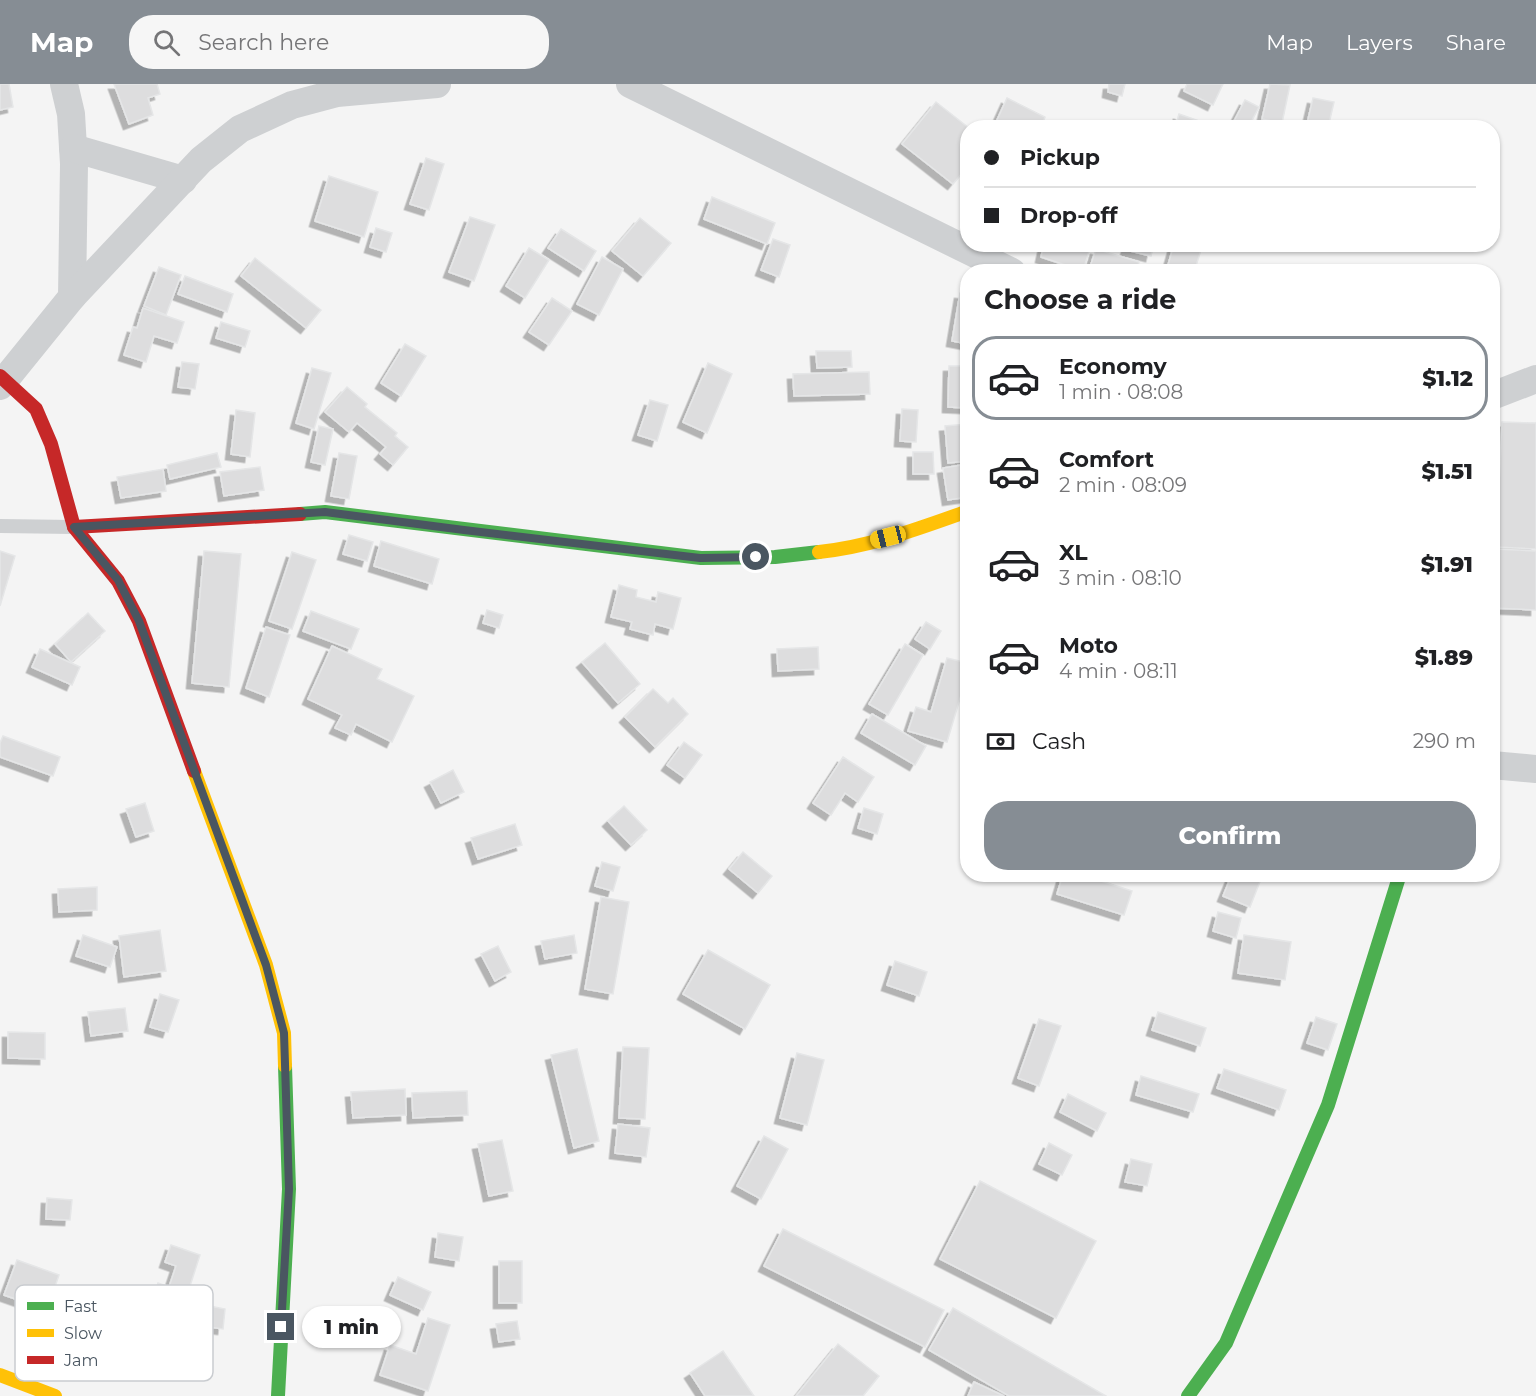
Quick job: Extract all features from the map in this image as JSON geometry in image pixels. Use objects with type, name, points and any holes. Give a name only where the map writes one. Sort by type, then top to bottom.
[{"type":"street","points":[[64,84],[71,114],[74,164],[72,297]]},
{"type":"street","points":[[278,1396],[289,1189],[284,1033],[266,965],[139,621],[118,580],[74,527],[51,444],[36,409],[2,381],[72,297],[201,160],[240,129],[292,105],[337,93],[437,84]]},
{"type":"street","points":[[630,84],[960,246]]},
{"type":"street","points":[[73,148],[183,180]]},
{"type":"street","points":[[971,252],[996,264]]},
{"type":"street","points":[[1500,393],[1536,379]]},
{"type":"street","points":[[74,527],[325,512],[700,558],[775,557],[833,551],[907,532],[960,514]]},
{"type":"street","points":[[1500,766],[1536,769]]},
{"type":"street","points":[[1188,1396],[1226,1343],[1328,1105],[1398,882]]},
{"type":"street","points":[[0,1375],[15,1381]]},
{"type":"street","points":[[16,1381],[55,1396]]},
{"type":"lane","points":[[0,525],[74,527]]},
{"type":"building","points":[[0,84],[9,84],[13,107],[0,110]]},
{"type":"building","points":[[114,84],[157,84],[160,94],[148,98],[153,115],[129,124]]},
{"type":"building","points":[[1109,84],[1125,84],[1122,96],[1108,92]]},
{"type":"building","points":[[1187,84],[1223,84],[1213,105],[1184,91]]},
{"type":"building","points":[[1270,84],[1290,85],[1283,120],[1262,119]]},
{"type":"building","points":[[1007,98],[1045,117],[1044,120],[997,120]]},
{"type":"building","points":[[1313,98],[1334,102],[1330,120],[1308,120]]},
{"type":"building","points":[[1245,100],[1259,107],[1252,120],[1235,120]]},
{"type":"building","points":[[936,102],[960,121],[960,176],[953,184],[902,144]]},
{"type":"building","points":[[1179,114],[1196,120],[1177,120]]},
{"type":"building","points":[[426,158],[444,164],[429,210],[410,204]]},
{"type":"building","points":[[329,176],[378,192],[364,237],[315,221]]},
{"type":"building","points":[[712,197],[775,223],[767,244],[704,219]]},
{"type":"building","points":[[470,217],[495,225],[474,281],[449,272]]},
{"type":"building","points":[[640,218],[671,243],[643,276],[612,251]]},
{"type":"building","points":[[376,228],[392,233],[386,252],[370,247]]},
{"type":"building","points":[[561,229],[596,251],[584,271],[548,248]]},
{"type":"building","points":[[773,239],[790,245],[779,277],[761,270]]},
{"type":"building","points":[[529,248],[549,260],[525,298],[506,286]]},
{"type":"building","points":[[1042,252],[1089,252],[1085,264],[1062,264],[1041,257]]},
{"type":"building","points":[[1095,252],[1106,252],[1139,262],[1138,264],[1091,264]]},
{"type":"building","points":[[1134,252],[1152,252],[1151,256]]},
{"type":"building","points":[[1172,252],[1200,252],[1197,264],[1168,264]]},
{"type":"building","points":[[602,257],[623,269],[599,315],[577,304]]},
{"type":"building","points":[[255,258],[321,310],[306,328],[241,276]]},
{"type":"building","points":[[159,267],[181,275],[166,315],[144,306]]},
{"type":"building","points":[[185,276],[233,294],[227,312],[178,294]]},
{"type":"building","points":[[960,293],[960,342],[952,341]]},
{"type":"building","points":[[552,298],[572,311],[549,345],[529,332]]},
{"type":"building","points":[[143,308],[184,322],[177,343],[154,336],[146,362],[124,355],[133,327],[137,328]]},
{"type":"building","points":[[221,322],[250,331],[245,347],[216,338]]},
{"type":"building","points":[[405,344],[426,356],[401,396],[381,383]]},
{"type":"building","points":[[816,351],[851,351],[852,367],[817,368]]},
{"type":"building","points":[[182,362],[199,364],[195,389],[178,387]]},
{"type":"building","points":[[708,363],[732,374],[707,433],[683,422]]},
{"type":"building","points":[[949,366],[960,366],[960,408],[948,407]]},
{"type":"building","points":[[312,368],[331,373],[314,429],[296,423]]},
{"type":"building","points":[[869,372],[870,394],[794,396],[793,374]]},
{"type":"building","points":[[347,387],[367,404],[365,407],[397,433],[395,436],[408,447],[393,465],[380,454],[386,447],[357,423],[349,432],[325,412]]},
{"type":"building","points":[[650,400],[668,405],[657,441],[638,435]]},
{"type":"building","points":[[902,409],[918,410],[916,442],[900,441]]},
{"type":"building","points":[[236,410],[255,413],[250,457],[231,454]]},
{"type":"building","points":[[1502,422],[1536,423],[1536,549],[1500,547]]},
{"type":"building","points":[[960,425],[960,462],[948,463],[945,426]]},
{"type":"building","points":[[319,426],[333,429],[325,465],[311,462]]},
{"type":"building","points":[[913,452],[933,452],[934,474],[913,474]]},
{"type":"building","points":[[217,453],[221,467],[170,479],[167,465]]},
{"type":"building","points":[[339,453],[357,456],[349,499],[331,496]]},
{"type":"building","points":[[960,465],[960,498],[948,500],[943,468]]},
{"type":"building","points":[[260,467],[264,490],[224,496],[220,472]]},
{"type":"building","points":[[163,469],[166,491],[121,498],[117,477]]},
{"type":"building","points":[[349,535],[373,542],[367,561],[343,554]]},
{"type":"building","points":[[381,541],[439,559],[432,584],[374,566]]},
{"type":"building","points":[[1500,549],[1536,551],[1536,610],[1500,608]]},
{"type":"building","points":[[0,551],[15,556],[0,606]]},
{"type":"building","points":[[204,551],[241,554],[229,687],[192,683]]},
{"type":"building","points":[[292,552],[316,560],[292,629],[269,621]]},
{"type":"building","points":[[619,585],[637,590],[636,597],[656,602],[658,592],[681,598],[673,629],[655,624],[653,635],[630,629],[632,622],[611,617]]},
{"type":"building","points":[[487,610],[503,615],[499,628],[483,623]]},
{"type":"building","points":[[311,611],[359,629],[351,649],[303,631]]},
{"type":"building","points":[[88,613],[105,631],[71,662],[55,644]]},
{"type":"building","points":[[926,622],[941,631],[930,649],[915,639]]},
{"type":"building","points":[[266,627],[290,635],[269,697],[246,688]]},
{"type":"building","points":[[605,643],[640,684],[618,703],[582,662]]},
{"type":"building","points":[[905,644],[923,655],[888,715],[869,704]]},
{"type":"building","points":[[332,646],[382,669],[377,679],[414,696],[392,742],[356,724],[351,735],[335,728],[342,715],[308,699]]},
{"type":"building","points":[[818,647],[819,669],[778,671],[777,649]]},
{"type":"building","points":[[40,649],[80,667],[72,685],[32,667]]},
{"type":"building","points":[[947,658],[960,661],[960,699],[947,742],[908,731],[916,707],[931,712]]},
{"type":"building","points":[[653,689],[668,703],[673,698],[688,714],[655,747],[625,717]]},
{"type":"building","points":[[872,714],[926,746],[915,765],[861,733]]},
{"type":"building","points":[[3,736],[60,757],[53,776],[0,757],[0,743]]},
{"type":"building","points":[[684,742],[702,755],[685,778],[667,765]]},
{"type":"building","points":[[843,757],[874,777],[858,802],[845,793],[831,815],[813,803]]},
{"type":"building","points":[[453,770],[464,792],[441,803],[430,782]]},
{"type":"building","points":[[145,803],[154,831],[136,837],[126,809]]},
{"type":"building","points":[[624,806],[647,830],[631,845],[608,821]]},
{"type":"building","points":[[864,808],[883,814],[877,834],[858,828]]},
{"type":"building","points":[[515,824],[522,845],[478,859],[471,838]]},
{"type":"building","points":[[743,852],[772,876],[758,893],[729,869]]},
{"type":"building","points":[[602,862],[620,867],[613,891],[595,886]]},
{"type":"building","points":[[1061,882],[1104,882],[1132,891],[1124,915],[1057,894]]},
{"type":"building","points":[[1229,882],[1260,882],[1250,907],[1223,896]]},
{"type":"building","points":[[97,887],[97,910],[59,912],[58,889]]},
{"type":"building","points":[[601,897],[629,902],[613,994],[585,989]]},
{"type":"building","points":[[1218,912],[1241,918],[1236,938],[1213,931]]},
{"type":"building","points":[[160,930],[166,971],[124,977],[119,936]]},
{"type":"building","points":[[83,935],[117,947],[110,967],[76,956]]},
{"type":"building","points":[[574,935],[577,953],[545,959],[541,941]]},
{"type":"building","points":[[1244,935],[1291,942],[1285,980],[1238,973]]},
{"type":"building","points":[[498,946],[511,972],[495,981],[481,954]]},
{"type":"building","points":[[708,950],[770,985],[745,1029],[683,994]]},
{"type":"building","points":[[895,961],[927,972],[919,996],[887,985]]},
{"type":"building","points":[[160,994],[179,1000],[168,1032],[150,1027]]},
{"type":"building","points":[[125,1008],[128,1031],[91,1036],[88,1012]]},
{"type":"building","points":[[1158,1012],[1206,1028],[1200,1046],[1152,1030]]},
{"type":"building","points":[[1316,1017],[1337,1024],[1328,1050],[1307,1043]]},
{"type":"building","points":[[1039,1019],[1061,1026],[1039,1086],[1018,1078]]},
{"type":"building","points":[[8,1032],[45,1033],[45,1059],[8,1058]]},
{"type":"building","points":[[623,1047],[649,1048],[645,1119],[619,1118]]},
{"type":"building","points":[[577,1049],[599,1141],[574,1148],[551,1055]]},
{"type":"building","points":[[797,1053],[824,1060],[807,1125],[780,1118]]},
{"type":"building","points":[[1224,1069],[1286,1090],[1279,1110],[1217,1088]]},
{"type":"building","points":[[1141,1076],[1199,1094],[1193,1112],[1136,1095]]},
{"type":"building","points":[[405,1089],[406,1115],[353,1118],[351,1092]]},
{"type":"building","points":[[467,1091],[468,1115],[413,1118],[412,1093]]},
{"type":"building","points":[[1068,1094],[1106,1113],[1097,1131],[1060,1112]]},
{"type":"building","points":[[618,1124],[650,1128],[646,1157],[615,1153]]},
{"type":"building","points":[[764,1136],[788,1149],[761,1199],[737,1186]]},
{"type":"building","points":[[502,1140],[513,1191],[489,1196],[478,1144]]},
{"type":"building","points":[[1049,1143],[1072,1155],[1062,1175],[1039,1164]]},
{"type":"building","points":[[1131,1159],[1152,1164],[1147,1186],[1125,1182]]},
{"type":"building","points":[[980,1181],[1096,1241],[1056,1318],[940,1259]]},
{"type":"building","points":[[47,1198],[72,1200],[70,1220],[46,1219]]},
{"type":"building","points":[[783,1229],[944,1310],[925,1347],[764,1266]]},
{"type":"building","points":[[438,1233],[463,1237],[459,1261],[435,1257]]},
{"type":"building","points":[[171,1245],[200,1255],[190,1285],[170,1285],[176,1266],[165,1262]]},
{"type":"building","points":[[17,1260],[59,1275],[56,1285],[15,1285],[15,1299],[4,1295]]},
{"type":"building","points":[[499,1261],[522,1261],[522,1303],[499,1303]]},
{"type":"building","points":[[398,1277],[431,1292],[423,1310],[390,1295]]},
{"type":"building","points":[[213,1307],[225,1309],[223,1329],[213,1328]]},
{"type":"building","points":[[953,1308],[1106,1396],[1009,1396],[929,1350]]},
{"type":"building","points":[[428,1318],[450,1325],[428,1391],[380,1375],[390,1345],[416,1354]]},
{"type":"building","points":[[517,1321],[520,1339],[499,1342],[496,1324]]},
{"type":"building","points":[[838,1344],[879,1376],[863,1396],[796,1396]]},
{"type":"building","points":[[723,1351],[754,1396],[705,1396],[690,1373]]},
{"type":"building","points":[[974,1382],[1004,1396],[968,1396]]},
{"type":"traffic: fast","points":[[300,514],[325,512],[701,558],[775,557],[819,552]]},
{"type":"traffic: fast","points":[[1188,1396],[1226,1343],[1328,1105],[1398,882]]},
{"type":"traffic: fast","points":[[278,1396],[289,1189],[285,1066]]},
{"type":"traffic: slow","points":[[819,552],[876,541],[960,514]]},
{"type":"traffic: slow","points":[[194,771],[266,965],[284,1033],[285,1066]]},
{"type":"traffic: slow","points":[[0,1375],[15,1381]]},
{"type":"traffic: slow","points":[[16,1381],[55,1396]]},
{"type":"traffic: jam","points":[[0,376],[36,409],[51,444],[74,527],[118,581],[139,621],[194,771]]},
{"type":"traffic: jam","points":[[74,527],[300,514]]},
{"type":"route","points":[[281,1327],[289,1189],[284,1033],[266,965],[139,621],[118,580],[74,527],[325,512],[700,558],[756,557]]}]
